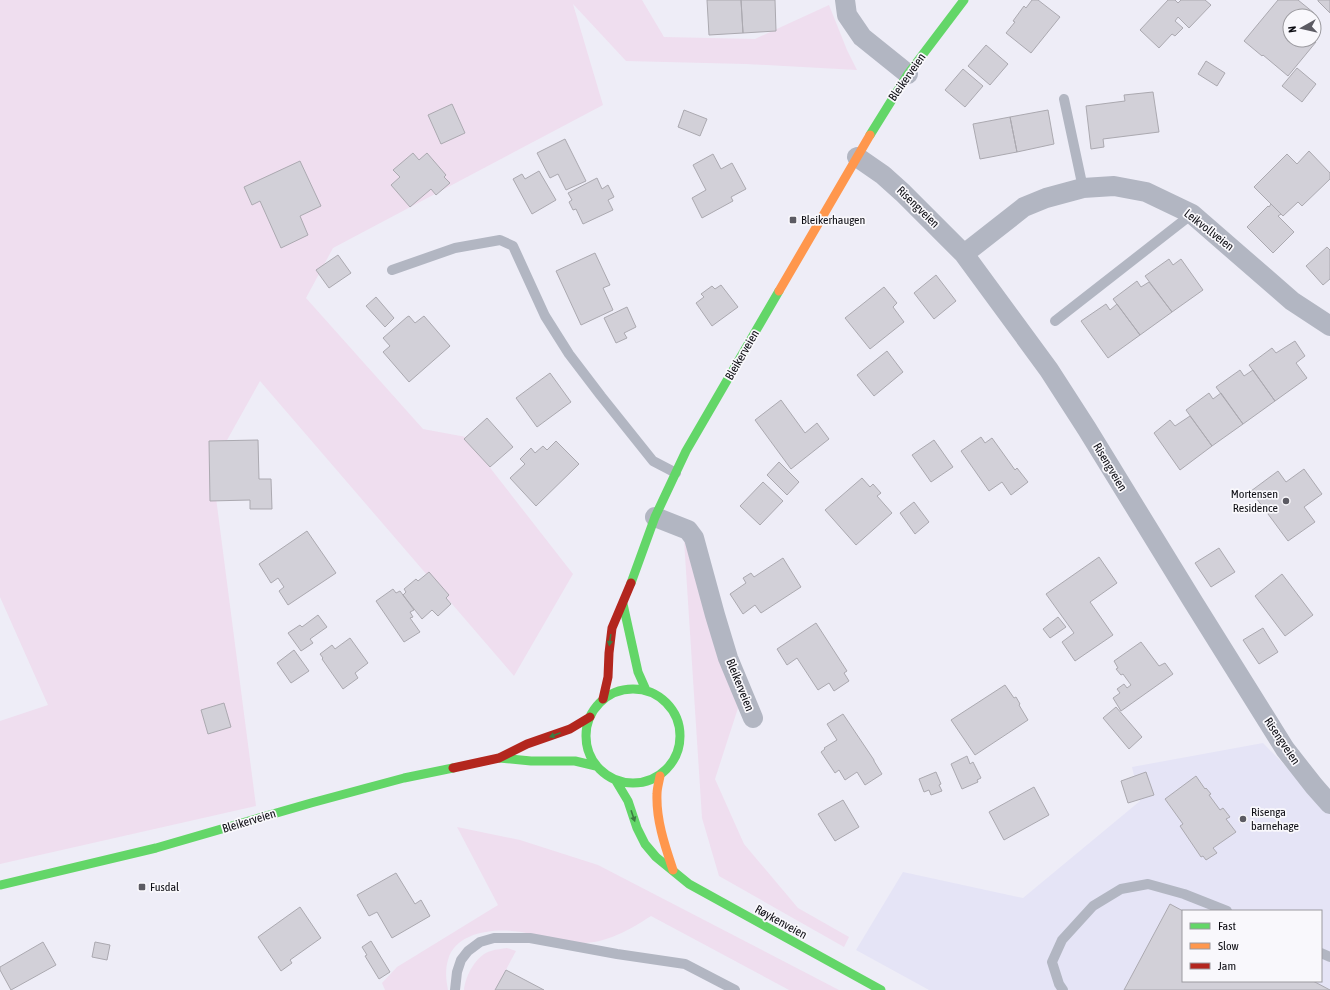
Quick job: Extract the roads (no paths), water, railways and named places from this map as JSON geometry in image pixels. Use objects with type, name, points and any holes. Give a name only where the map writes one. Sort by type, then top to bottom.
[{"type":"main road","name":"Bleikerveien","points":[[654,517],[686,451],[857,157],[908,74],[964,0]]},
{"type":"main road","points":[[604,699],[608,677],[612,628],[623,604],[654,517]]},
{"type":"main road","points":[[623,604],[638,672],[646,690]]},
{"type":"main road","points":[[631,688],[646,690],[669,704],[676,716],[680,729],[681,742],[677,755],[670,767],[660,776],[646,782],[631,784],[616,780],[605,774],[596,766],[589,754],[586,742],[586,729],[590,717],[596,707],[604,699],[617,691],[631,688]]},
{"type":"main road","name":"Bleikerveien","points":[[0,885],[156,848],[381,784],[499,758],[527,744],[570,729],[590,717]]},
{"type":"main road","name":"Bleikerveien","points":[[499,758],[531,761],[575,761],[596,766]]},
{"type":"main road","name":"Røykenveien","points":[[660,776],[657,798],[660,823],[664,846],[673,870]]},
{"type":"main road","name":"Røykenveien","points":[[616,780],[628,801],[637,828],[645,844],[656,857],[689,884],[881,990]]},
{"type":"street","points":[[845,0],[848,15],[862,37],[908,74]]},
{"type":"street","name":"Risengveien","points":[[857,157],[883,175],[903,193],[964,254],[1061,387],[1285,749],[1330,804]]},
{"type":"street","name":"Leikvollveien","points":[[964,254],[1024,207],[1046,198],[1084,188],[1114,186],[1146,192],[1192,214],[1292,301],[1330,326]]},
{"type":"street","name":"Bleikerveien","points":[[654,517],[688,530],[694,538],[728,658],[754,718]]},
{"type":"lane","points":[[1064,99],[1084,188]]},
{"type":"lane","points":[[1055,321],[1192,214]]},
{"type":"lane","points":[[392,270],[455,248],[500,240],[513,246],[545,316],[569,354],[653,461],[676,473]]},
{"type":"lane","points":[[1063,990],[1059,984],[1052,962],[1062,940],[1093,906],[1121,889],[1148,884],[1184,894],[1224,910]]},
{"type":"lane","points":[[455,990],[457,972],[461,960],[468,951],[480,942],[494,938],[530,938],[617,954],[685,964],[735,990]]},
{"type":"place","name":"Bleikerhaugen","points":[[793,220]]},
{"type":"place","name":"Mortensen Residence","points":[[1286,501]]},
{"type":"place","name":"Risenga barnehage","points":[[1243,819]]},
{"type":"place","name":"Fusdal","points":[[142,887]]}]
